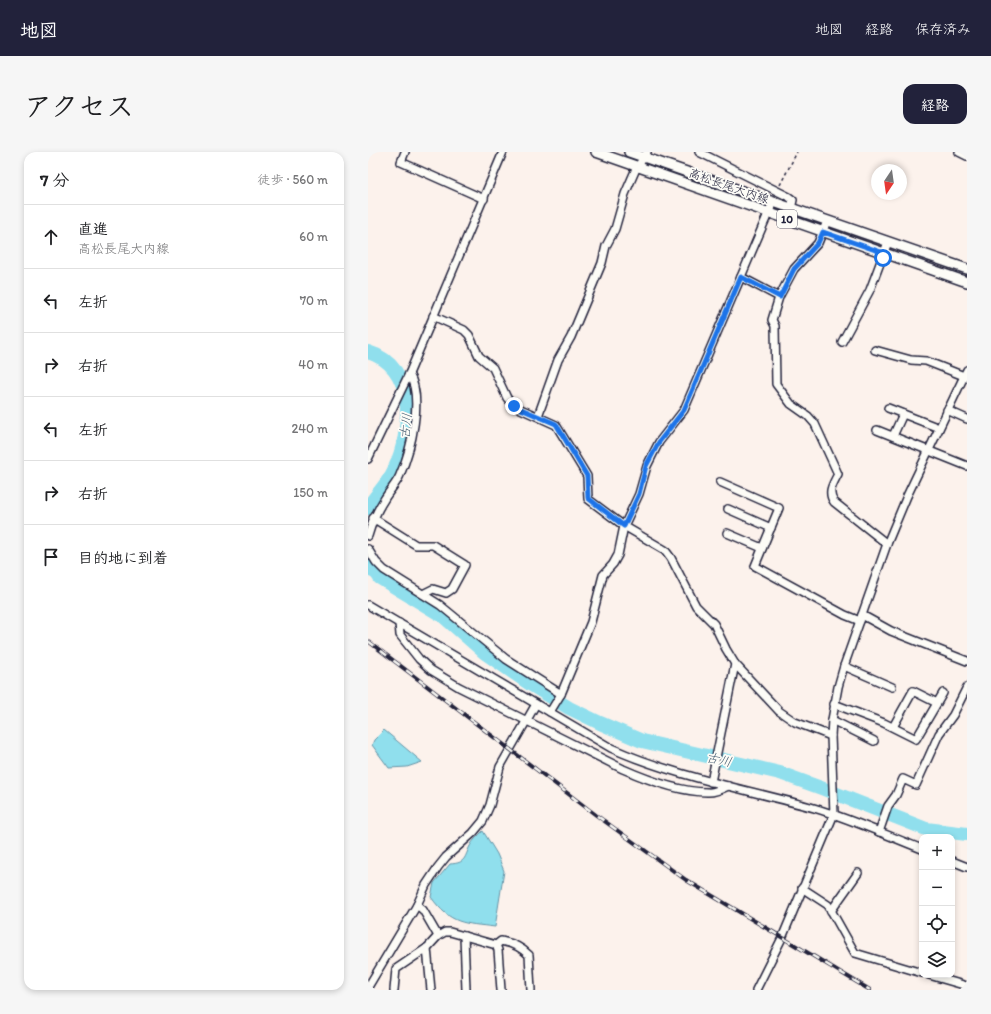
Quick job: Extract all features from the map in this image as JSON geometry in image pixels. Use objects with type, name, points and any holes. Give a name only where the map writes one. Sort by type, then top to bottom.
[{"type":"main road","name":"高松長尾大内線","points":[[596,152],[967,282]]},
{"type":"main road","name":"高松長尾大内線","points":[[629,152],[646,155],[792,209],[967,269]]},
{"type":"street","points":[[405,152],[401,162],[484,199]]},
{"type":"street","points":[[368,459],[408,376],[503,152]]},
{"type":"street","points":[[699,152],[792,198],[792,209]]},
{"type":"street","points":[[959,152],[967,156]]},
{"type":"street","points":[[538,416],[558,360],[571,337],[602,264],[606,246],[615,229],[621,205],[638,167],[646,155]]},
{"type":"street","points":[[552,709],[560,695],[592,622],[603,575],[613,564],[618,555],[624,526],[639,494],[646,466],[659,442],[684,410],[770,213],[773,202]]},
{"type":"street","points":[[827,221],[818,243],[794,269],[780,297],[772,320],[775,326],[776,384],[791,404],[808,416],[815,424],[838,474],[830,491],[834,502],[887,544]]},
{"type":"street","points":[[842,342],[870,290],[888,242]]},
{"type":"street","points":[[741,277],[780,297]]},
{"type":"street","points":[[434,316],[464,330],[470,335],[479,356],[493,368],[507,398],[514,406],[556,424],[587,476],[588,498],[624,526],[664,550],[671,558],[696,606],[714,624],[735,664],[779,711],[795,722],[831,736]]},
{"type":"street","points":[[756,990],[782,938],[834,814],[835,800],[831,736],[832,720],[834,704],[844,666],[887,544],[947,410],[966,373],[926,361],[911,360],[875,350]]},
{"type":"street","points":[[368,536],[373,518],[400,476],[409,450],[415,416],[415,393],[413,381],[408,376]]},
{"type":"street","points":[[888,408],[939,428]]},
{"type":"street","points":[[947,410],[967,419]]},
{"type":"street","points":[[893,436],[903,414]]},
{"type":"street","points":[[877,430],[967,466]]},
{"type":"street","points":[[720,482],[779,508],[755,566],[844,615],[861,618],[967,661]]},
{"type":"street","points":[[728,509],[771,528]]},
{"type":"street","points":[[373,518],[416,545],[433,545],[465,565],[452,589],[446,592],[433,589],[423,594]]},
{"type":"street","points":[[727,533],[762,548]]},
{"type":"street","points":[[368,549],[376,562],[384,570],[440,604],[506,658],[560,695]]},
{"type":"street","points":[[368,605],[536,704],[552,709],[611,748],[633,758],[711,782],[834,814],[919,848]]},
{"type":"street","points":[[399,623],[400,635],[418,659],[431,670],[459,687],[527,721],[644,778],[684,789],[708,793],[728,786]]},
{"type":"street","points":[[711,782],[735,664]]},
{"type":"street","points":[[844,666],[892,688]]},
{"type":"street","points":[[879,832],[888,806],[896,795],[903,779],[916,785],[939,734],[965,698],[967,687]]},
{"type":"street","points":[[893,727],[913,691],[937,703]]},
{"type":"street","points":[[834,704],[893,727],[916,739],[942,693]]},
{"type":"street","points":[[368,987],[409,916],[417,905],[426,885],[446,857],[473,833],[483,821],[490,805],[496,775],[536,704]]},
{"type":"street","points":[[832,720],[874,741]]},
{"type":"street","points":[[955,862],[967,867]]},
{"type":"street","points":[[831,911],[858,874]]},
{"type":"street","points":[[802,888],[828,905],[855,953],[919,972]]},
{"type":"street","points":[[417,905],[423,910],[438,936]]},
{"type":"street","points":[[394,990],[396,969],[427,948],[438,936],[445,932],[496,945]]},
{"type":"street","points":[[464,936],[466,990]]},
{"type":"street","points":[[496,945],[501,941],[510,942],[523,949],[529,955],[531,990]]},
{"type":"street","points":[[496,945],[498,950],[501,990]]},
{"type":"street","points":[[427,948],[429,952],[431,990]]},
{"type":"street","points":[[939,978],[967,986]]},
{"type":"path","points":[[778,190],[797,152]]},
{"type":"water","points":[[384,730],[422,762],[407,767],[389,768],[372,745],[374,740]]},
{"type":"water","points":[[483,831],[497,854],[504,871],[495,927],[475,925],[452,918],[438,906],[431,897],[434,883],[450,864],[462,861],[464,859],[471,844]]},
{"type":"waterway","name":"古川","points":[[368,352],[384,360],[396,371],[403,386],[407,420],[405,438],[394,470],[368,508]]},
{"type":"waterway","name":"古川","points":[[368,560],[380,578],[443,616],[485,653],[530,684],[569,708],[600,723],[642,741],[780,773],[926,829],[967,834]]},
{"type":"waterway","points":[[368,572],[380,578]]},
{"type":"railway","points":[[368,641],[596,815],[686,880],[870,990]]},
{"type":"route","points":[[514,406],[524,412],[556,424],[587,476],[588,498],[624,526],[639,494],[646,466],[659,442],[684,410],[741,277],[780,297],[794,269],[818,243],[823,232],[884,253],[883,258]]}]
